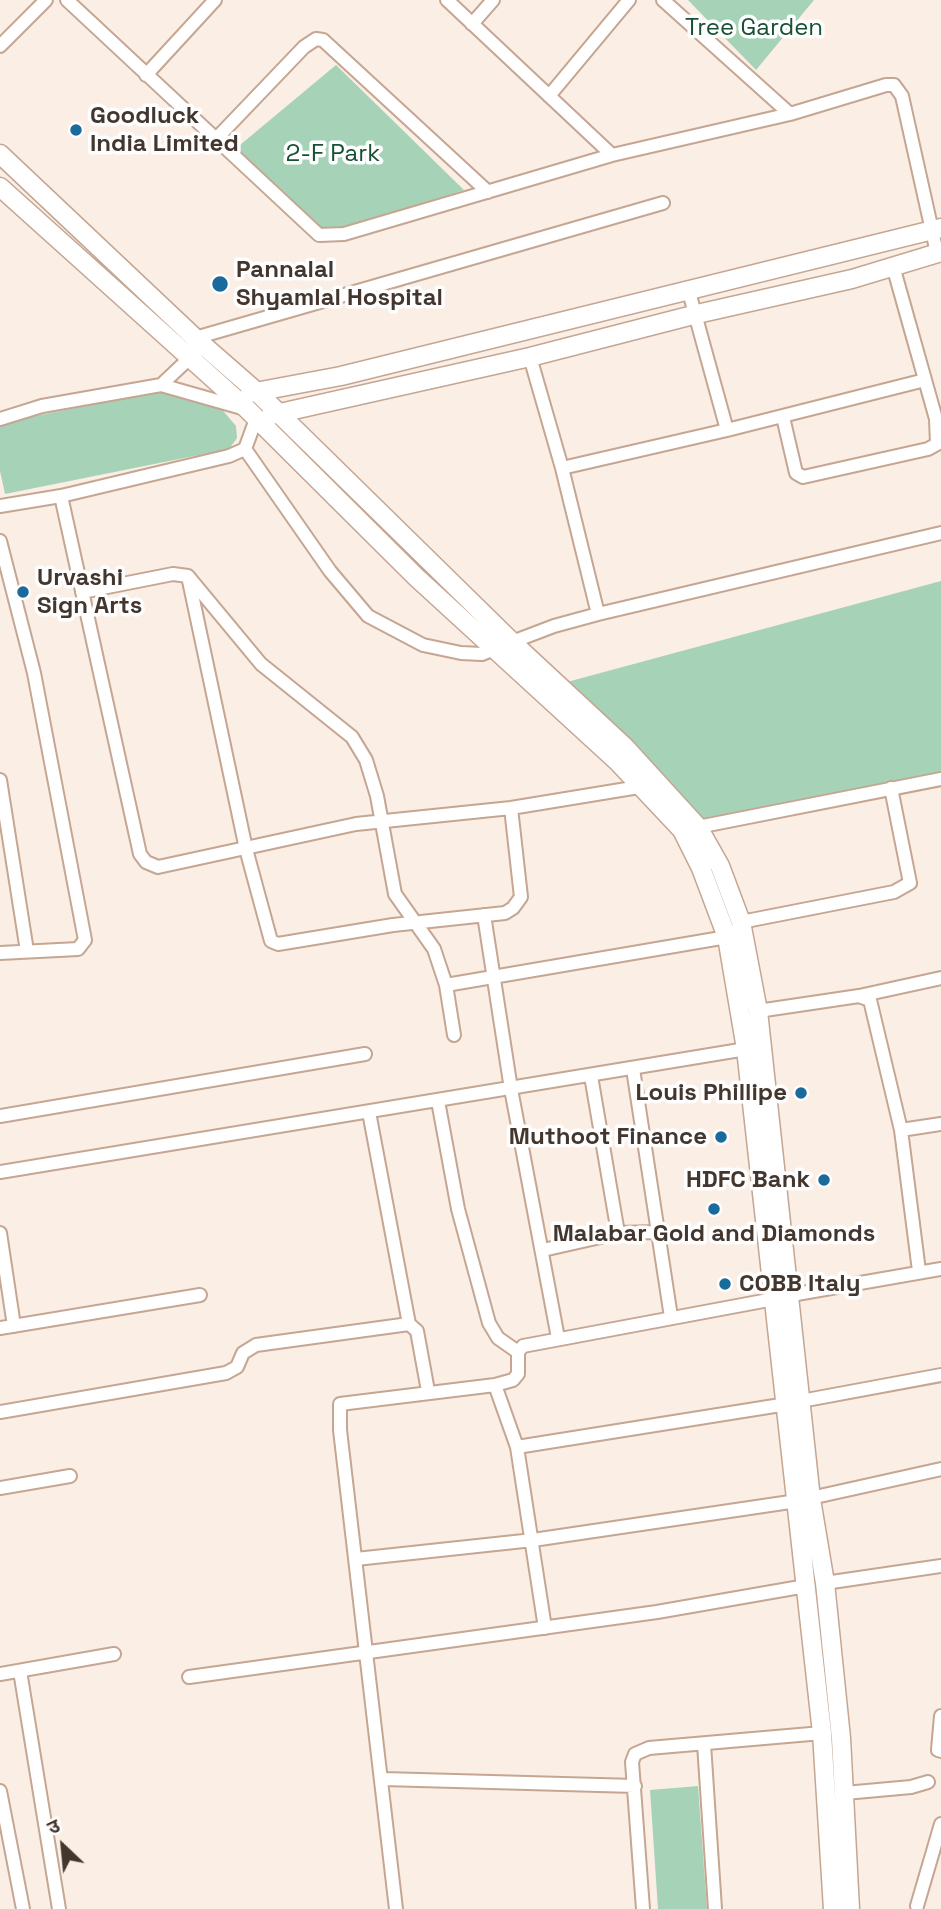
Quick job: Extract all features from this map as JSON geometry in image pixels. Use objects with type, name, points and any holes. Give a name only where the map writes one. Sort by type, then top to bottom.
[{"type":"street","points":[[0,46],[46,0]]},
{"type":"street","points":[[0,419],[42,406],[161,385],[203,394],[251,414],[280,413],[530,357],[939,253],[936,230],[899,89],[894,85],[875,87],[790,114],[612,155],[344,234],[319,235],[67,0]]},
{"type":"street","points":[[146,75],[215,0]]},
{"type":"street","points":[[447,0],[612,155]]},
{"type":"street","points":[[472,24],[493,0]]},
{"type":"street","points":[[549,96],[629,0]]},
{"type":"street","points":[[663,0],[790,114]]},
{"type":"street","points":[[215,140],[310,42],[323,40],[488,192]]},
{"type":"street","points":[[0,154],[199,342],[280,413],[512,642],[649,782],[682,830],[712,891],[727,937],[747,1049],[783,1297]]},
{"type":"street","points":[[0,187],[251,414],[416,577],[494,649],[698,827],[720,866],[741,922],[758,1011],[804,1500],[806,1586],[822,1733],[833,1909]]},
{"type":"street","points":[[161,385],[189,359],[199,342],[663,202]]},
{"type":"street","points":[[230,395],[258,393],[341,376],[936,230]]},
{"type":"street","points":[[783,417],[796,473],[803,477],[928,449],[937,444],[939,436],[893,266]]},
{"type":"street","points":[[689,292],[727,430]]},
{"type":"street","points":[[530,357],[562,468],[598,614]]},
{"type":"street","points":[[562,468],[783,417],[925,380]]},
{"type":"street","points":[[251,414],[245,449],[338,582],[368,616],[423,645],[461,653],[482,654],[494,649]]},
{"type":"street","points":[[0,506],[61,496],[229,456],[245,449]]},
{"type":"street","points":[[61,496],[140,854],[146,862],[158,867],[356,824],[511,808],[649,782]]},
{"type":"street","points":[[512,642],[598,614],[941,533]]},
{"type":"street","points":[[0,541],[34,673],[85,940],[78,949],[0,953]]},
{"type":"street","points":[[82,592],[173,574],[188,576],[261,664],[352,737],[366,760],[395,894],[434,949],[446,985],[454,1035]]},
{"type":"street","points":[[188,576],[246,849],[271,942],[278,944],[505,913],[513,908],[521,897],[511,808]]},
{"type":"street","points":[[698,827],[941,779]]},
{"type":"street","points":[[0,780],[27,951]]},
{"type":"street","points":[[741,922],[894,892],[910,883],[891,788]]},
{"type":"street","points":[[484,915],[511,1089],[558,1338]]},
{"type":"street","points":[[446,985],[727,937]]},
{"type":"street","points":[[758,1011],[859,996],[941,978]]},
{"type":"street","points":[[859,996],[870,1000],[873,1007],[901,1130],[919,1271]]},
{"type":"street","points":[[0,1172],[747,1049]]},
{"type":"street","points":[[0,1116],[365,1054]]},
{"type":"street","points":[[633,1069],[671,1317]]},
{"type":"street","points":[[591,1076],[618,1233]]},
{"type":"street","points":[[438,1101],[458,1209],[489,1323],[498,1338],[518,1352]]},
{"type":"street","points":[[369,1112],[409,1324],[417,1331],[428,1391]]},
{"type":"street","points":[[901,1130],[941,1124]]},
{"type":"street","points":[[543,1250],[618,1233],[656,1231]]},
{"type":"street","points":[[0,1233],[14,1326]]},
{"type":"street","points":[[396,1909],[383,1779],[365,1653],[340,1430],[340,1404],[428,1391],[495,1385],[513,1380],[518,1374],[518,1352],[523,1346],[558,1338],[941,1269]]},
{"type":"street","points":[[0,1328],[200,1295]]},
{"type":"street","points":[[0,1411],[226,1373],[237,1367],[243,1353],[256,1345],[409,1324]]},
{"type":"street","points":[[517,1447],[941,1375]]},
{"type":"street","points":[[495,1385],[517,1447],[545,1628]]},
{"type":"street","points":[[356,1559],[533,1540],[804,1500],[941,1469]]},
{"type":"street","points":[[0,1488],[70,1476]]},
{"type":"street","points":[[804,1500],[825,1583],[845,1793],[850,1909]]},
{"type":"street","points":[[825,1583],[941,1566]]},
{"type":"street","points":[[189,1677],[545,1628],[806,1586]]},
{"type":"street","points":[[0,1674],[114,1654]]},
{"type":"street","points":[[20,1671],[59,1909]]},
{"type":"street","points":[[941,1716],[937,1750],[941,1751]]},
{"type":"street","points":[[643,1909],[632,1762],[641,1749],[822,1733]]},
{"type":"street","points":[[704,1744],[715,1909]]},
{"type":"street","points":[[383,1779],[635,1786]]},
{"type":"street","points":[[845,1793],[911,1787],[928,1782]]},
{"type":"street","points":[[0,1791],[23,1909]]},
{"type":"street","points":[[917,1906],[941,1824]]},
{"type":"green space","name":"Tree Garden","points":[[688,0],[814,0],[756,70]]},
{"type":"green space","name":"2-F Park","points":[[336,65],[464,190],[348,228],[323,232],[234,150]]},
{"type":"green space","points":[[155,392],[184,396],[220,407],[236,426],[237,438],[229,449],[5,494],[0,471],[0,423]]},
{"type":"green space","points":[[941,581],[941,775],[706,826],[567,682]]},
{"type":"green space","points":[[698,1786],[707,1909],[658,1909],[650,1790]]},
{"type":"place","name":"Goodluck India Limited","points":[[76,130]]},
{"type":"place","name":"Pannalal Shyamlal Hospital","points":[[220,284]]},
{"type":"place","name":"Urvashi Sign Arts","points":[[23,592]]},
{"type":"place","name":"Louis Phillipe","points":[[801,1093]]},
{"type":"place","name":"Muthoot Finance","points":[[721,1137]]},
{"type":"place","name":"HDFC Bank","points":[[824,1180]]},
{"type":"place","name":"Malabar Gold and Diamonds","points":[[714,1209]]},
{"type":"place","name":"COBB Italy","points":[[725,1284]]}]
